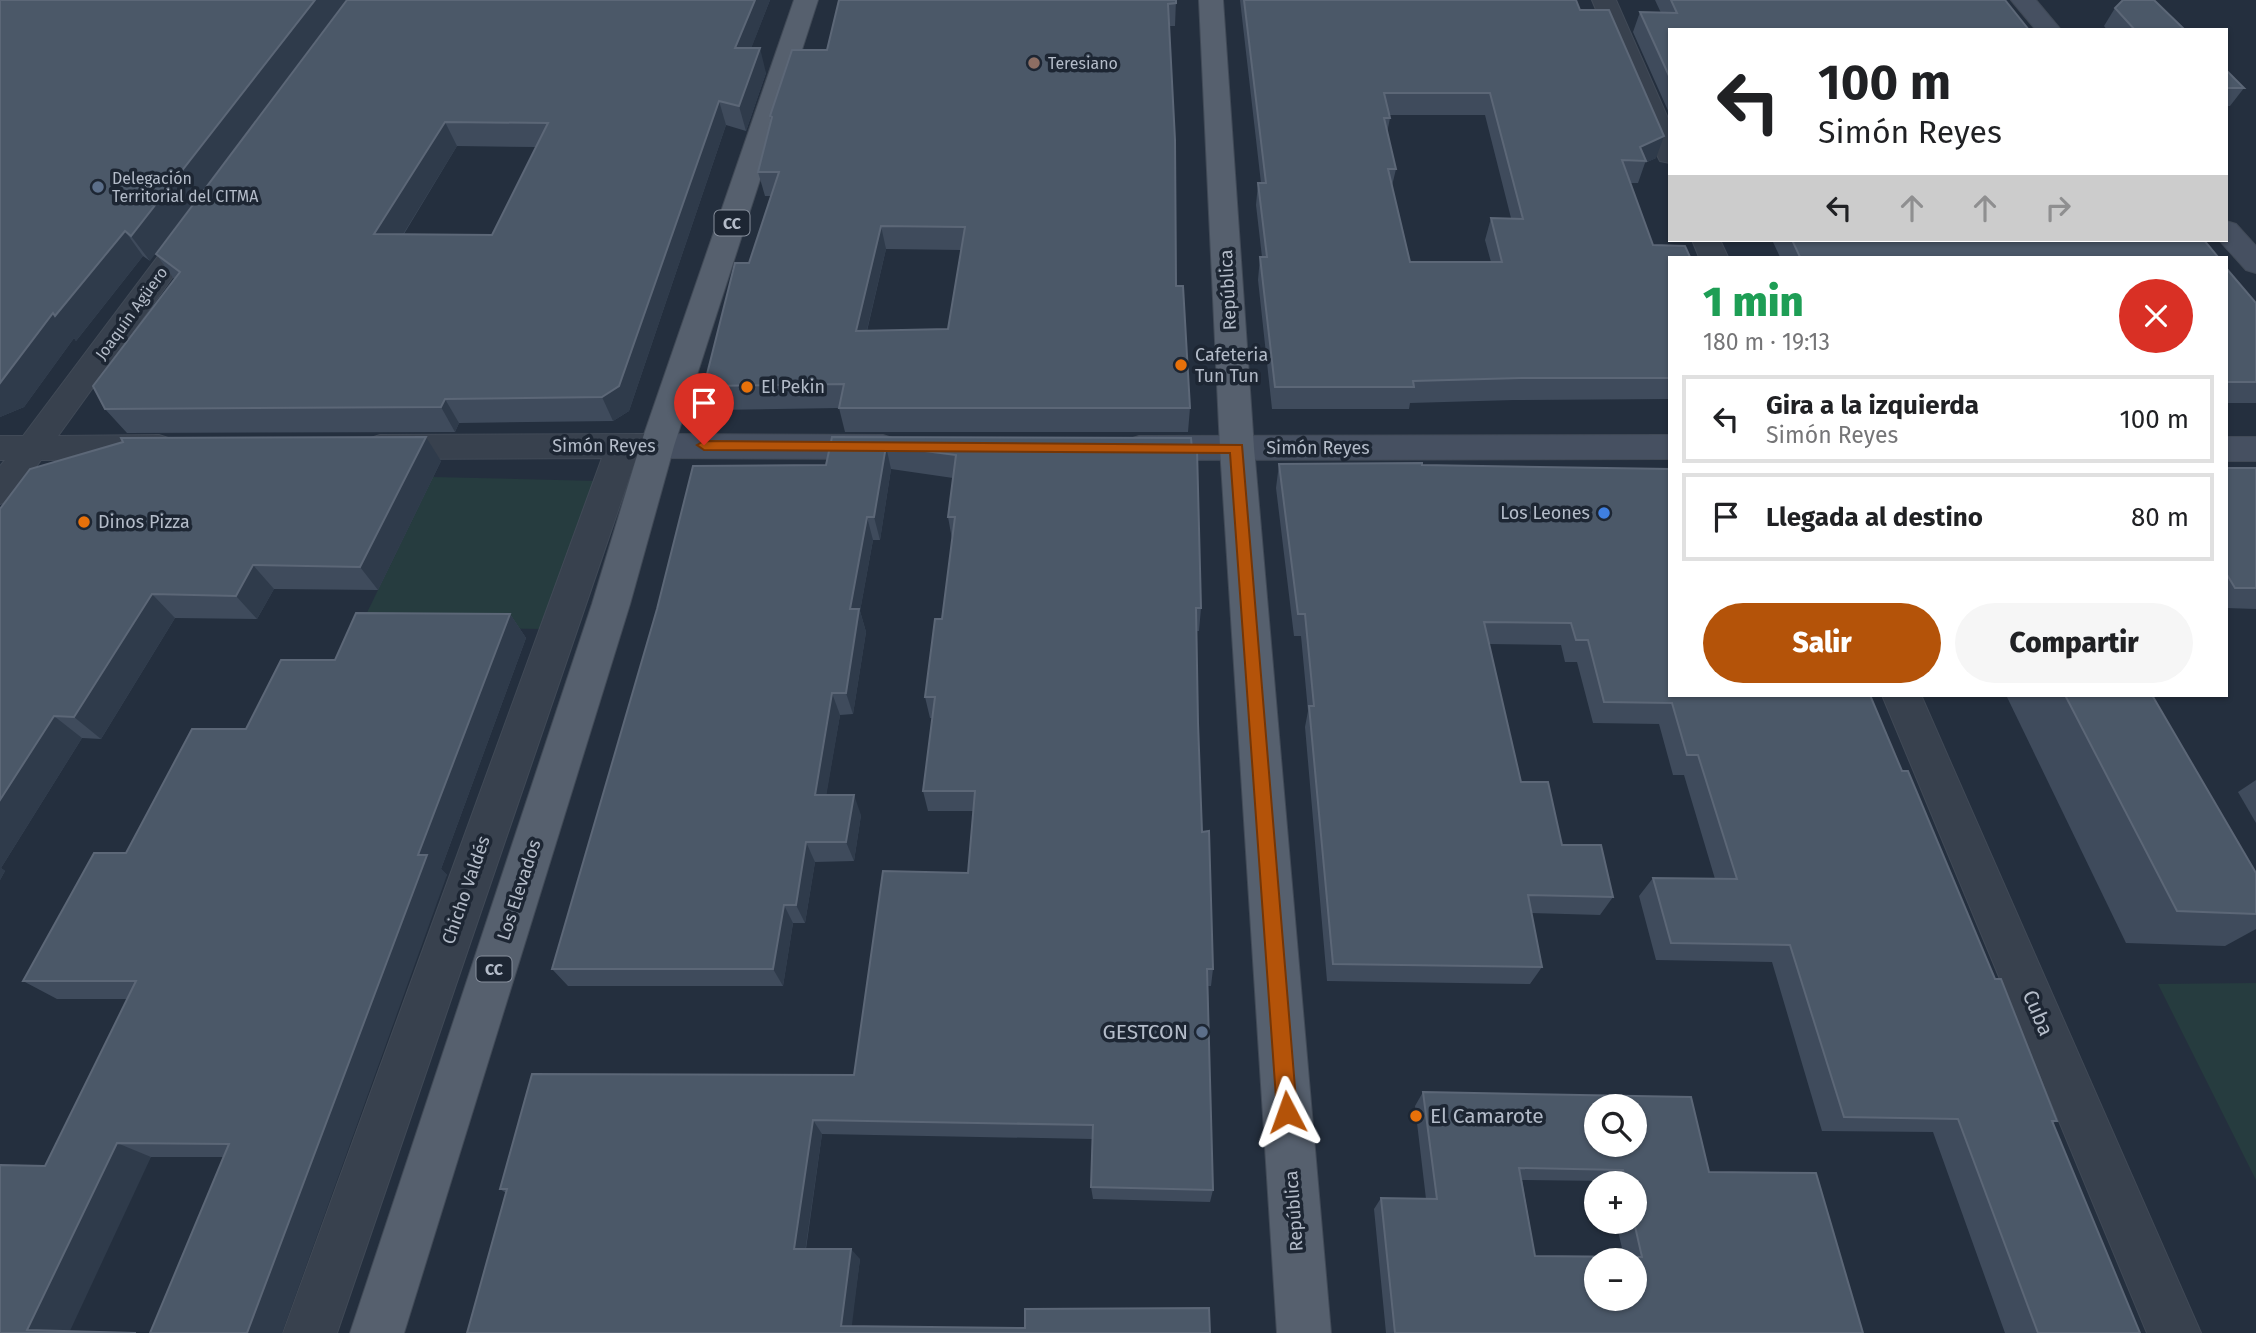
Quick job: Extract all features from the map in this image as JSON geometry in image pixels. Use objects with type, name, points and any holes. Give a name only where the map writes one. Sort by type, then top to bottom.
[{"type":"main road","name":"CC","points":[[640,446],[806,0]]},
{"type":"main road","name":"República","points":[[1211,0],[1237,448],[1304,1333]]},
{"type":"main road","name":"Los Elevados","points":[[377,1333],[611,604],[640,446]]},
{"type":"street","points":[[1604,0],[1668,150]]},
{"type":"street","points":[[2023,0],[2047,28]]},
{"type":"street","name":"Joaquín Agüero","points":[[0,491],[16,448],[213,201]]},
{"type":"street","points":[[2228,232],[2256,264]]},
{"type":"street","name":"Chicho Valdés","points":[[310,1333],[640,446]]},
{"type":"street","points":[[16,448],[186,447]]},
{"type":"street","name":"Simón Reyes","points":[[353,447],[909,447]]},
{"type":"street","name":"Simón Reyes","points":[[1114,448],[1668,447]]},
{"type":"street","points":[[2228,449],[2256,449]]},
{"type":"street","name":"Cuba","points":[[1902,697],[2174,1333]]},
{"type":"green space","points":[[433,477],[598,481],[544,629],[360,627]]},
{"type":"green space","points":[[2256,983],[2256,1180],[2158,984]]},
{"type":"building","points":[[0,0],[315,0],[131,236],[125,231],[55,316],[53,313],[0,383]]},
{"type":"building","points":[[347,0],[755,0],[735,48],[760,48],[739,106],[719,101],[619,386],[602,397],[445,399],[441,407],[105,409],[93,386],[180,272],[156,254]],"holes":[[[445,122],[548,123],[492,235],[374,234]]]},
{"type":"building","points":[[839,0],[1176,0],[1176,3],[1168,4],[1175,140],[1176,286],[1183,286],[1190,408],[839,408],[844,384],[704,386],[735,263],[749,263],[779,172],[758,172],[772,117],[770,116],[792,50],[827,50]],"holes":[[[881,226],[965,227],[948,329],[856,331]]]},
{"type":"building","points":[[1244,0],[1576,0],[1580,10],[1609,10],[1664,136],[1640,147],[1646,161],[1622,160],[1653,245],[1685,246],[1690,256],[1668,256],[1668,378],[1521,378],[1413,381],[1414,387],[1275,387],[1260,257],[1267,257],[1258,183],[1266,183]],"holes":[[[1384,93],[1490,93],[1523,219],[1491,218],[1502,262],[1410,262],[1388,169],[1396,169],[1384,118],[1390,118]]]},
{"type":"building","points":[[1671,0],[2005,0],[2027,28],[1668,28],[1668,74],[1640,12],[1677,13]]},
{"type":"building","points":[[2123,0],[2154,0],[2183,28],[2133,28],[2115,8]]},
{"type":"building","points":[[2228,72],[2244,88],[2228,88]]},
{"type":"building","points":[[1793,242],[2206,242],[2217,256],[1800,256]]},
{"type":"building","points":[[2228,270],[2256,303],[2256,382],[2228,382]]},
{"type":"building","points":[[426,437],[360,567],[253,565],[236,596],[152,594],[74,717],[54,716],[0,800],[0,509],[30,469],[123,442],[121,438]]},
{"type":"building","points":[[832,437],[1191,438],[1192,449],[1197,449],[1201,608],[1196,608],[1198,723],[1202,832],[1209,831],[1213,969],[1207,969],[1213,1190],[1091,1187],[1093,1125],[813,1120],[794,1249],[851,1249],[841,1326],[1025,1328],[1025,1309],[1209,1308],[1210,1333],[467,1333],[507,1189],[500,1189],[532,1074],[854,1075],[883,871],[968,873],[975,791],[923,791],[935,697],[925,697],[935,619],[942,619],[955,517],[948,517],[956,455],[886,446],[874,517],[867,517],[850,609],[859,609],[846,693],[832,693],[815,795],[854,795],[846,842],[806,842],[796,905],[784,905],[773,969],[552,969],[657,609],[693,466],[826,465]]},
{"type":"building","points":[[1422,463],[1668,469],[1668,697],[1871,697],[1902,771],[1908,771],[1995,979],[2001,979],[2057,1121],[2052,1121],[2140,1333],[2038,1333],[1958,1119],[1844,1117],[1790,945],[1671,943],[1653,878],[1737,879],[1698,755],[1687,755],[1672,703],[1604,702],[1588,640],[1576,640],[1571,623],[1484,622],[1521,782],[1548,782],[1562,845],[1601,845],[1613,897],[1528,895],[1542,967],[1333,964],[1309,706],[1314,706],[1305,614],[1298,614],[1279,464]]},
{"type":"building","points":[[2228,468],[2256,468],[2256,588],[2235,588],[2228,576]]},
{"type":"building","points":[[356,613],[510,614],[418,855],[427,855],[247,1333],[150,1333],[229,1144],[117,1143],[27,1330],[136,1333],[0,1333],[0,1165],[45,1166],[136,981],[23,981],[94,853],[126,853],[192,729],[246,729],[281,660],[335,660]]},
{"type":"building","points":[[2066,697],[2153,697],[2256,873],[2256,914],[2177,911]]},
{"type":"building","points":[[1423,1092],[1584,1095],[1584,1157],[1647,1157],[1647,1096],[1691,1097],[1709,1172],[1816,1173],[1863,1333],[1395,1333],[1381,1198],[1437,1199]],"holes":[[[1519,1168],[1647,1171],[1647,1234],[1637,1234],[1640,1248],[1647,1248],[1647,1311],[1584,1311],[1584,1256],[1535,1256]]]},
{"type":"place","name":"Teresiano","points":[[1034,63]]},
{"type":"place","name":"Delegación Territorial del CITMA","points":[[98,187]]},
{"type":"place","name":"Cafeteria Tun Tun","points":[[1181,365]]},
{"type":"place","name":"El Pekin","points":[[747,387]]},
{"type":"place","name":"Los Leones","points":[[1604,513]]},
{"type":"place","name":"Dinos Pizza","points":[[84,522]]},
{"type":"place","name":"GESTCON","points":[[1202,1032]]},
{"type":"place","name":"El Camarote","points":[[1416,1116]]},
{"type":"route","points":[[704,445],[1237,448],[1287,1112]]}]
